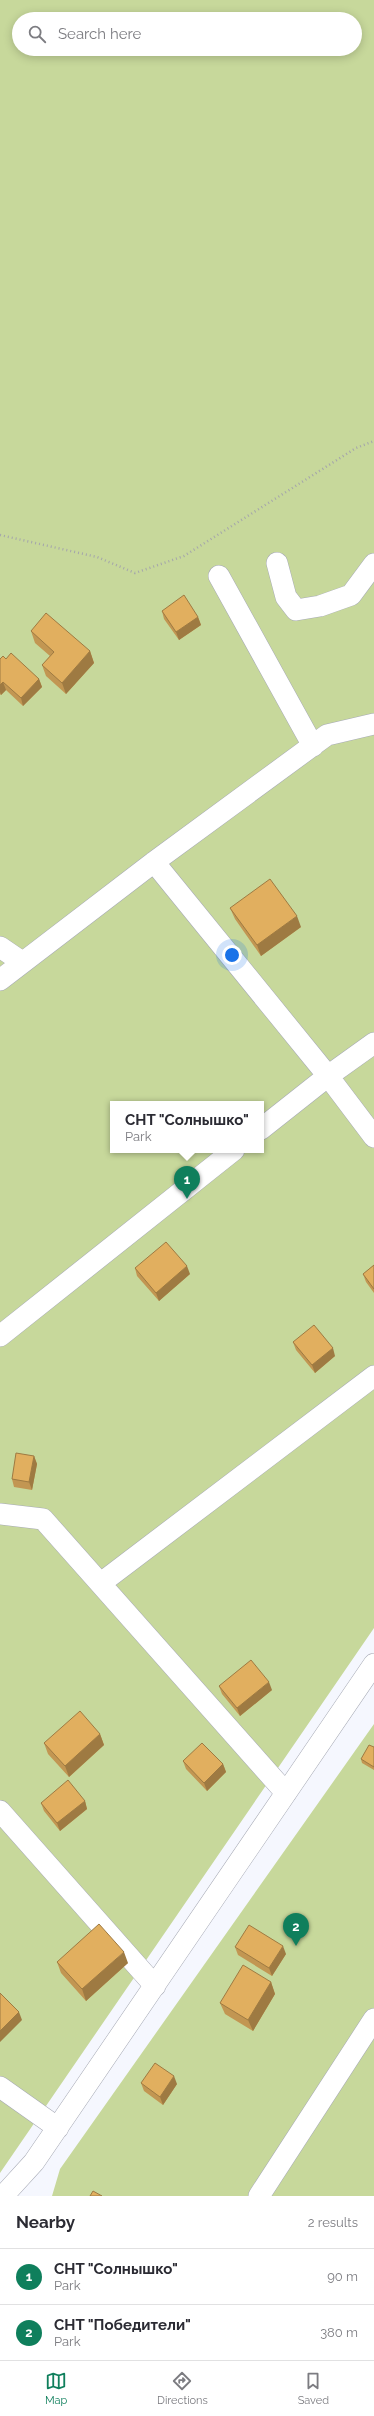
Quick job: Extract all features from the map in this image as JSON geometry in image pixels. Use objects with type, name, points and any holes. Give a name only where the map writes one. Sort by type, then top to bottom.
[{"type":"street","points":[[277,563],[286,597],[296,610],[320,606],[351,596],[374,564]]},
{"type":"street","points":[[219,576],[313,746]]},
{"type":"street","points":[[0,980],[154,862],[328,735],[374,724]]},
{"type":"street","points":[[154,862],[328,1076],[374,1137]]},
{"type":"street","points":[[0,947],[22,962]]},
{"type":"street","points":[[264,1127],[328,1076],[374,1043]]},
{"type":"street","points":[[0,1336],[230,1153]]},
{"type":"street","points":[[101,1583],[374,1376]]},
{"type":"street","points":[[0,1514],[43,1519],[286,1793]]},
{"type":"street","points":[[3,2196],[34,2162],[58,2128],[374,1664]]},
{"type":"street","points":[[0,1811],[154,1986]]},
{"type":"street","points":[[259,2196],[374,2019]]},
{"type":"street","points":[[0,2087],[58,2128]]},
{"type":"path","points":[[0,535],[97,558],[135,573],[184,556],[356,448],[374,441]]},
{"type":"green space","points":[[0,0],[374,0],[374,1628],[0,2173]]},
{"type":"green space","points":[[374,1724],[374,2196],[52,2196],[60,2169]]},
{"type":"building","points":[[184,595],[198,617],[176,632],[162,611]]},
{"type":"building","points":[[46,613],[90,651],[62,683],[42,665],[54,652],[31,631]]},
{"type":"building","points":[[11,653],[39,679],[21,698],[3,682],[0,685],[0,659],[3,656],[6,659]]},
{"type":"building","points":[[270,879],[297,916],[257,945],[230,908]]},
{"type":"building","points":[[166,1242],[187,1266],[156,1293],[135,1268]]},
{"type":"building","points":[[374,1265],[374,1289],[363,1274]]},
{"type":"building","points":[[314,1325],[333,1348],[312,1365],[293,1342]]},
{"type":"building","points":[[16,1453],[34,1456],[29,1482],[12,1479]]},
{"type":"building","points":[[251,1660],[269,1682],[237,1708],[219,1686]]},
{"type":"building","points":[[80,1711],[100,1734],[65,1766],[44,1743]]},
{"type":"building","points":[[202,1743],[223,1764],[204,1783],[183,1761]]},
{"type":"building","points":[[369,1745],[374,1747],[374,1767],[361,1759]]},
{"type":"building","points":[[68,1780],[85,1801],[57,1823],[41,1803]]},
{"type":"building","points":[[99,1924],[124,1952],[82,1989],[57,1962]]},
{"type":"building","points":[[249,1925],[283,1946],[269,1968],[235,1947]]},
{"type":"building","points":[[243,1965],[271,1982],[248,2020],[220,2003]]},
{"type":"building","points":[[0,1993],[19,2012],[0,2031]]},
{"type":"building","points":[[155,2063],[174,2076],[160,2097],[141,2083]]},
{"type":"building","points":[[93,2191],[102,2196],[90,2196]]},
{"type":"place","name":"СНТ \"Солнышко\"","points":[[187,1199]]},
{"type":"place","name":"СНТ \"Победители\"","points":[[296,1946]]}]
